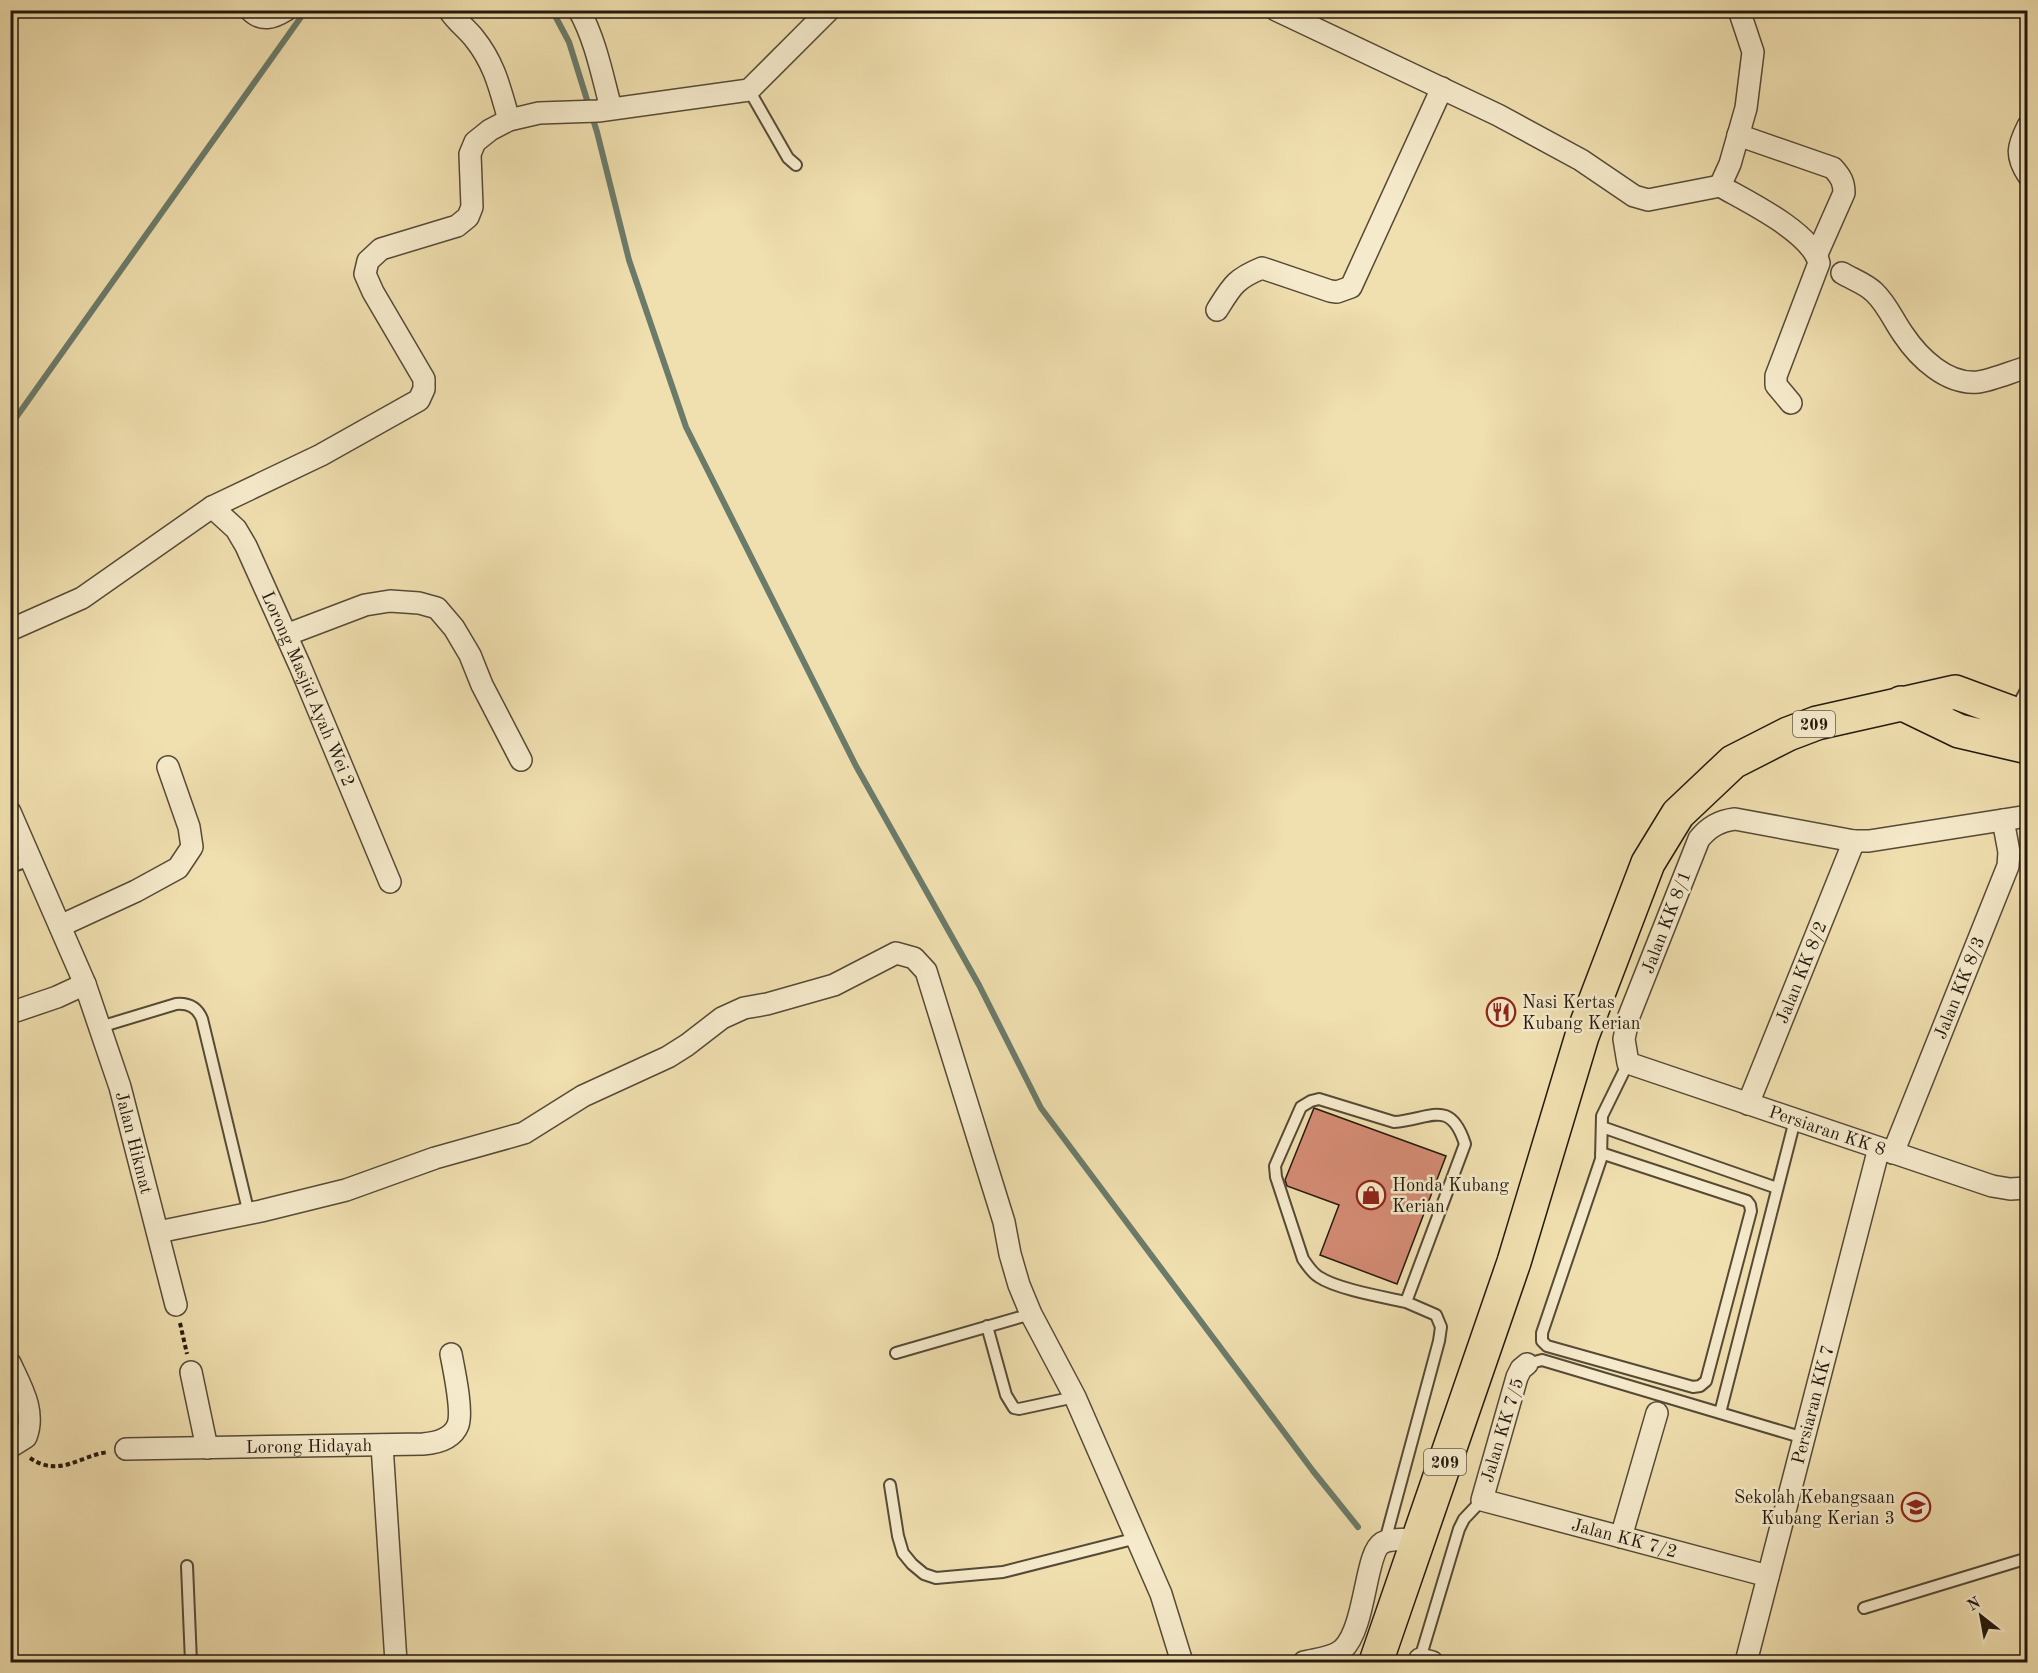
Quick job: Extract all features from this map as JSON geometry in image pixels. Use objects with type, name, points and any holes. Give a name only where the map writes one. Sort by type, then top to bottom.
[{"type":"main road","name":"209","points":[[1376,1662],[1515,1262],[1582,1035],[1648,863],[1678,814],[1733,762],[1788,734],[1817,723],[1955,692],[2023,707]]},
{"type":"main road","points":[[1901,703],[1959,731],[2028,747]]},
{"type":"street","points":[[250,10],[255,16],[270,19],[286,10]]},
{"type":"street","points":[[448,10],[473,37],[493,67],[509,120]]},
{"type":"street","points":[[579,10],[587,24],[595,48],[605,109]]},
{"type":"street","points":[[10,630],[82,598],[212,507],[321,455],[419,400],[424,389],[424,380],[373,292],[365,274],[368,261],[381,249],[457,226],[468,218],[472,207],[470,154],[475,142],[490,130],[509,120],[538,113],[605,109],[748,90],[829,10]]},
{"type":"street","points":[[1276,10],[1498,115],[1581,160],[1635,196],[1648,200],[1720,186],[1792,229],[1817,255],[1819,263],[1776,376],[1776,385],[1791,402]]},
{"type":"street","points":[[1720,186],[1730,164],[1746,108],[1753,52],[1739,10]]},
{"type":"street","points":[[1217,310],[1234,283],[1245,275],[1262,268],[1330,291],[1337,292],[1351,287],[1442,88]]},
{"type":"street","points":[[2028,126],[2019,146],[2022,166],[2028,175]]},
{"type":"street","points":[[1738,135],[1833,168],[1840,176],[1844,184],[1844,193],[1817,255]]},
{"type":"street","points":[[1842,273],[1873,291],[1891,314],[1902,334],[1936,369],[1957,379],[1978,382],[2028,367]]},
{"type":"street","name":"Lorong Masjid Ayah Wei 2","points":[[212,507],[236,529],[246,546],[390,882]]},
{"type":"street","points":[[286,635],[365,605],[390,600],[419,603],[436,608],[454,628],[470,655],[482,685],[520,760]]},
{"type":"street","points":[[60,926],[136,891],[178,868],[192,847],[189,827],[168,767]]},
{"type":"street","name":"Jalan Hikmat","points":[[10,812],[85,984],[100,1027],[120,1087],[176,1305]]},
{"type":"street","points":[[1854,841],[1883,840],[2028,816]]},
{"type":"street","name":"Jalan KK 8/1","points":[[1628,1064],[1624,1039],[1629,1016],[1699,839],[1706,830],[1716,824],[1735,819],[1854,841]]},
{"type":"street","name":"Jalan KK 8/3","points":[[1886,1151],[2008,866],[2009,852],[2003,820]]},
{"type":"street","name":"Jalan KK 8/2","points":[[1748,1104],[1854,841]]},
{"type":"street","points":[[158,1232],[249,1214],[346,1191],[435,1158],[524,1132],[583,1096],[668,1057],[722,1018],[744,1008],[767,1005],[834,985],[896,953],[914,958],[926,971],[1000,1211],[1019,1285],[1031,1314],[1075,1397],[1137,1538],[1161,1594],[1182,1662]]},
{"type":"street","points":[[10,1013],[57,997],[85,984]]},
{"type":"street","name":"Persiaran KK 8","points":[[1628,1064],[1992,1186],[2010,1189],[2028,1188]]},
{"type":"street","name":"Persiaran KK 7","points":[[1746,1662],[1804,1438],[1886,1151]]},
{"type":"street","points":[[382,1445],[438,1442],[454,1431],[458,1425],[459,1410],[451,1354]]},
{"type":"street","points":[[10,1363],[30,1413],[26,1437],[14,1445]]},
{"type":"street","name":"Jalan KK 7/5","points":[[1482,1500],[1517,1377],[1527,1364]]},
{"type":"street","points":[[191,1372],[207,1448]]},
{"type":"street","points":[[1621,1537],[1657,1413]]},
{"type":"street","name":"Lorong Hidayah","points":[[126,1449],[382,1445],[390,1662]]},
{"type":"street","name":"Jalan KK 7/2","points":[[1482,1500],[1768,1576]]},
{"type":"street","points":[[1304,1662],[1329,1656],[1342,1650],[1352,1636],[1356,1629],[1378,1546],[1385,1541],[1419,1539]]},
{"type":"lane","points":[[748,90],[788,158],[796,165]]},
{"type":"lane","points":[[10,867],[32,860]]},
{"type":"lane","points":[[100,1027],[176,1004],[192,1006],[199,1012],[249,1214]]},
{"type":"lane","points":[[1601,1153],[1736,1197],[1750,1205],[1751,1211],[1706,1381],[1701,1386],[1693,1387],[1547,1346],[1542,1341],[1542,1333],[1601,1159],[1601,1153],[1602,1126],[1602,1116],[1628,1064]]},
{"type":"lane","points":[[1385,1541],[1440,1341],[1441,1327],[1436,1315],[1406,1302],[1348,1288],[1320,1278],[1303,1259],[1276,1177],[1275,1166],[1301,1107],[1311,1101],[1319,1099],[1394,1122],[1433,1114],[1445,1115],[1455,1121],[1461,1131],[1465,1144],[1406,1302]]},
{"type":"lane","points":[[1720,1413],[1795,1120]]},
{"type":"lane","points":[[1602,1126],[1778,1188]]},
{"type":"lane","points":[[896,1353],[1031,1314]]},
{"type":"lane","points":[[987,1326],[1006,1395],[1014,1408],[1019,1409],[1075,1397]]},
{"type":"lane","points":[[1527,1364],[1542,1360],[1804,1438]]},
{"type":"lane","points":[[890,1485],[898,1536],[903,1552],[924,1574],[936,1578],[1003,1572],[1137,1538]]},
{"type":"lane","points":[[1424,1661],[1459,1529],[1464,1519],[1482,1500]]},
{"type":"lane","points":[[1864,1608],[2028,1558]]},
{"type":"lane","points":[[187,1566],[191,1662]]},
{"type":"path","points":[[176,1305],[191,1372]]},
{"type":"path","points":[[14,1445],[32,1459],[49,1467],[63,1466],[103,1453],[126,1449]]},
{"type":"building","name":"Honda Kubang Kerian","points":[[1314,1108],[1446,1156],[1397,1284],[1320,1255],[1339,1205],[1287,1186],[1285,1180]]},
{"type":"waterway","points":[[10,426],[306,10]]},
{"type":"waterway","points":[[552,10],[569,42],[597,132],[629,260],[686,427],[856,766],[979,985],[1041,1108],[1313,1471],[1358,1527]]},
{"type":"place","name":"Nasi Kertas Kubang Kerian","points":[[1501,1012]]},
{"type":"place","name":"Honda Kubang Kerian","points":[[1371,1195]]},
{"type":"place","name":"Sekolah Kebangsaan Kubang Kerian 3","points":[[1916,1507]]}]
